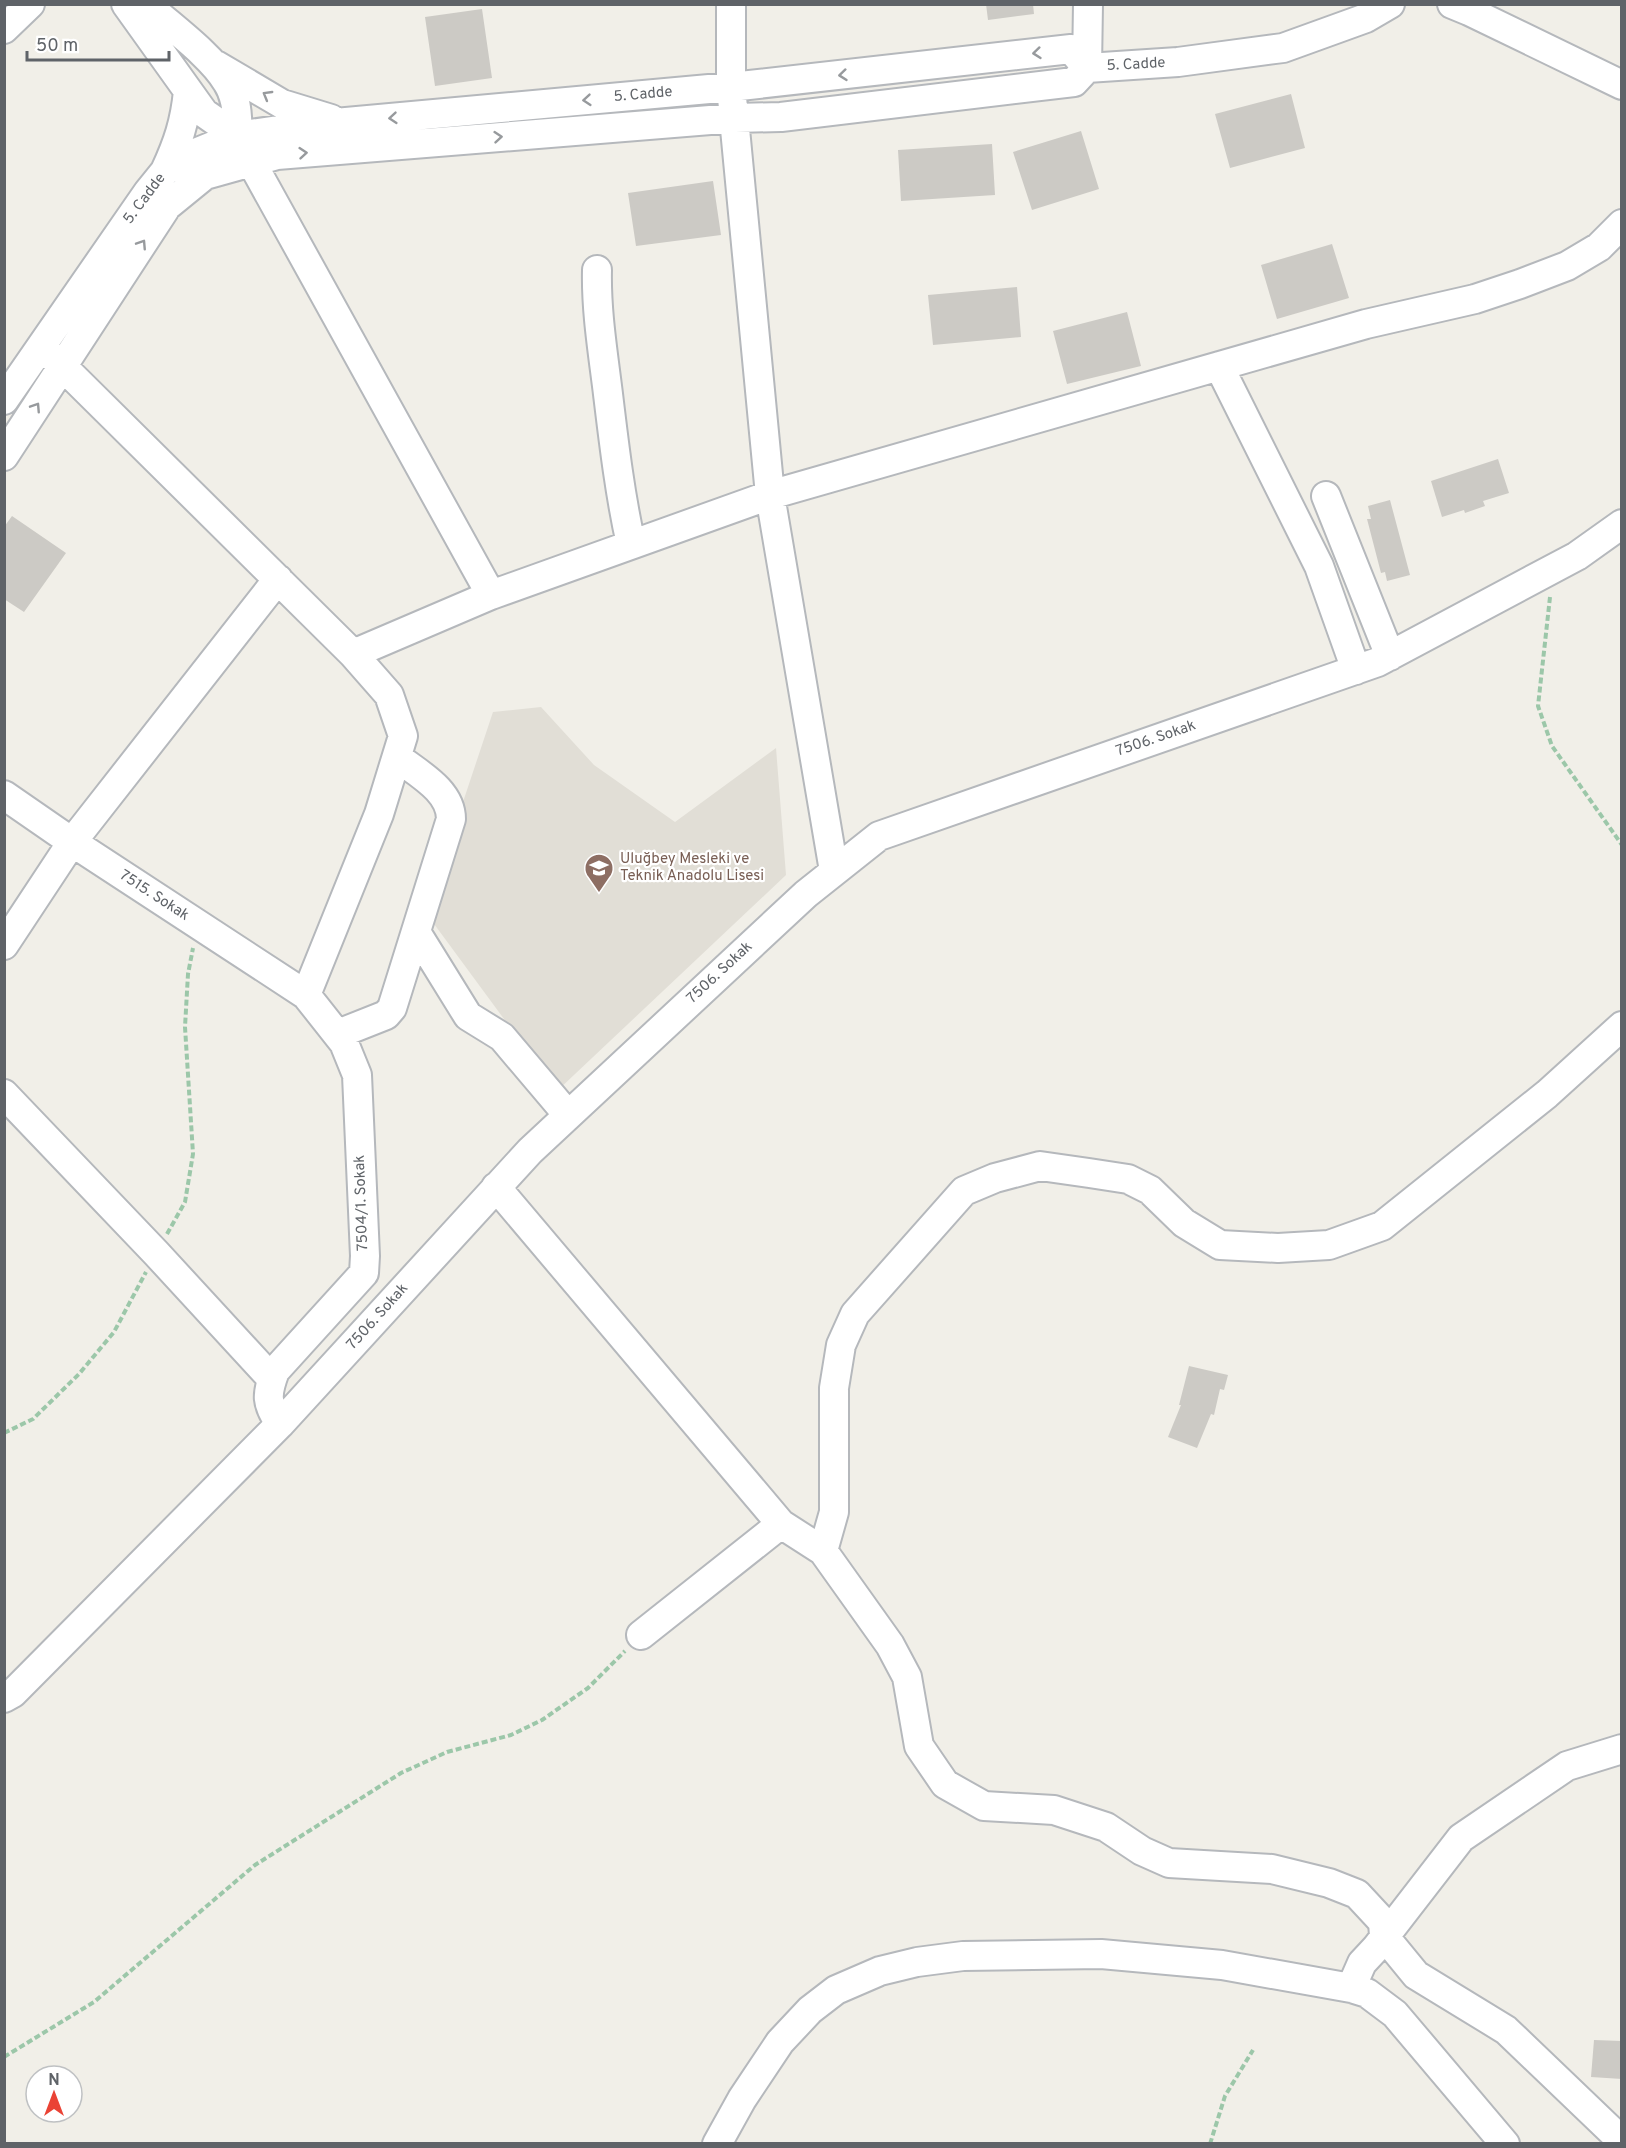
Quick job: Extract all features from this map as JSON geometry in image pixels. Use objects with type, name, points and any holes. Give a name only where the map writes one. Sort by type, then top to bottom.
[{"type":"street","points":[[4,29],[30,4]]},
{"type":"street","points":[[126,4],[204,113],[237,136],[491,595]]},
{"type":"street","points":[[146,4],[212,63],[228,83],[238,115],[237,136]]},
{"type":"street","points":[[731,4],[731,87],[770,495],[834,871]]},
{"type":"street","points":[[4,456],[166,206],[206,175],[277,156],[735,118],[781,117],[1074,82],[1087,68],[1088,4]]},
{"type":"street","name":"5. Cadde","points":[[4,400],[148,192],[165,171],[193,154],[237,136],[341,122],[731,87],[1071,49],[1087,68],[1178,62],[1283,48],[1366,18],[1390,4]]},
{"type":"street","points":[[1452,4],[1622,85]]},
{"type":"street","points":[[212,63],[282,104],[341,122]]},
{"type":"street","points":[[165,171],[180,138],[186,116],[188,91]]},
{"type":"street","points":[[353,654],[491,595],[770,495],[1366,324],[1475,299],[1520,284],[1567,266],[1599,247],[1622,224]]},
{"type":"street","points":[[597,270],[597,301],[621,500],[631,544]]},
{"type":"street","points":[[41,345],[353,654],[389,694],[403,736],[379,814],[306,994]]},
{"type":"street","points":[[1219,366],[1319,566],[1356,670]]},
{"type":"street","points":[[1326,495],[1390,656]]},
{"type":"street","name":"7506. Sokak","points":[[4,1698],[13,1693],[280,1424],[530,1151],[806,894],[879,836],[1356,670],[1390,656],[1577,556],[1622,524]]},
{"type":"street","points":[[4,945],[72,842],[278,579]]},
{"type":"street","points":[[338,1034],[386,1015],[392,1008],[451,819],[451,810],[446,798],[397,757]]},
{"type":"street","name":"7515. Sokak","points":[[4,795],[72,842],[306,994]]},
{"type":"street","points":[[416,932],[468,1016],[502,1037],[568,1115]]},
{"type":"street","name":"7504/1. Sokak","points":[[272,1379],[275,1371],[364,1273],[357,1075],[344,1043],[306,994]]},
{"type":"street","points":[[823,1551],[834,1512],[834,1388],[841,1345],[855,1314],[964,1191],[995,1178],[1040,1166],[1089,1173],[1128,1179],[1150,1190],[1184,1223],[1220,1245],[1278,1248],[1329,1245],[1382,1226],[1547,1094],[1622,1026]]},
{"type":"street","points":[[4,1094],[156,1253],[272,1379],[268,1388],[269,1408],[280,1424]]},
{"type":"street","points":[[496,1187],[781,1524],[823,1551],[890,1645],[907,1677],[919,1746],[945,1784],[984,1806],[1054,1810],[1106,1827],[1142,1851],[1170,1863],[1272,1869],[1329,1883],[1357,1894],[1383,1922],[1368,1959],[1367,1993],[1395,2014],[1504,2144]]},
{"type":"street","points":[[641,1635],[781,1524]]},
{"type":"street","points":[[1368,1959],[1461,1838],[1567,1766],[1622,1749]]},
{"type":"street","points":[[717,2144],[742,2099],[780,2042],[810,2010],[836,1990],[880,1971],[963,1956],[1101,1954],[1222,1965],[1368,1959],[1416,1975],[1506,2030],[1622,2141]]},
{"type":"path","points":[[1552,569],[1538,706],[1552,746],[1622,845]]},
{"type":"path","points":[[4,1433],[33,1419],[79,1374],[114,1332],[185,1202],[193,1154],[185,1027],[188,974],[197,924]]},
{"type":"path","points":[[4,2058],[94,2002],[255,1865],[401,1773],[447,1752],[511,1735],[542,1720],[588,1688],[641,1635]]},
{"type":"path","points":[[1210,2144],[1225,2096],[1253,2050]]},
{"type":"shaded area","name":"Uluğbey Mesleki ve Teknik Anadolu Lisesi","points":[[541,707],[594,765],[675,822],[776,748],[786,875],[557,1091],[426,913],[493,712]]},
{"type":"building","points":[[986,4],[1033,4],[1034,14],[988,20]]},
{"type":"building","points":[[482,9],[492,78],[435,86],[425,17]]},
{"type":"building","points":[[1291,94],[1305,148],[1230,168],[1215,114]]},
{"type":"building","points":[[1081,131],[1099,189],[1032,210],[1013,152]]},
{"type":"building","points":[[992,144],[995,195],[901,201],[898,150]]},
{"type":"building","points":[[713,181],[721,235],[636,246],[628,193]]},
{"type":"building","points":[[1332,244],[1349,298],[1277,319],[1261,265]]},
{"type":"building","points":[[1017,287],[1021,337],[933,345],[928,295]]},
{"type":"building","points":[[1127,312],[1141,366],[1067,384],[1053,331]]},
{"type":"building","points":[[1498,459],[1509,493],[1483,501],[1485,506],[1465,513],[1464,510],[1442,517],[1431,481]]},
{"type":"building","points":[[1390,500],[1410,575],[1387,581],[1385,572],[1381,573],[1367,519],[1371,519],[1368,506]]},
{"type":"building","points":[[12,516],[66,553],[24,612],[4,599],[4,527]]},
{"type":"building","points":[[1189,1366],[1228,1375],[1224,1390],[1220,1389],[1214,1415],[1211,1414],[1197,1448],[1168,1437],[1181,1405],[1179,1405]]},
{"type":"building","points":[[1594,2040],[1622,2041],[1622,2079],[1591,2077]]},
{"type":"place","name":"Uluğbey Mesleki ve Teknik Anadolu Lisesi","points":[[599,894]]}]
